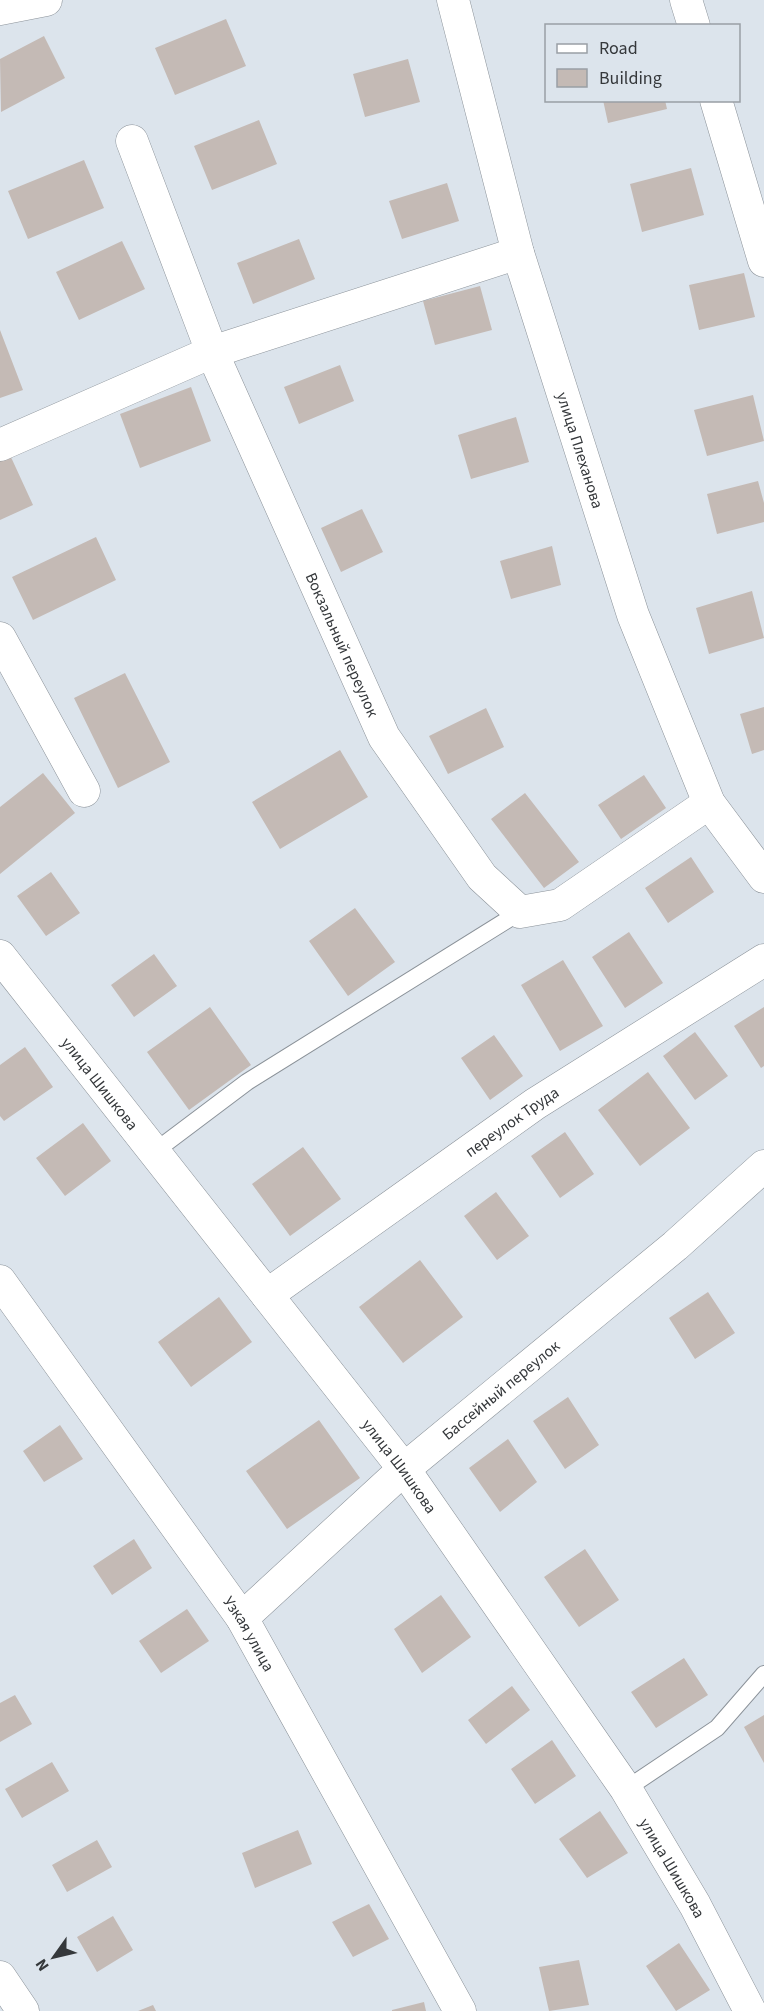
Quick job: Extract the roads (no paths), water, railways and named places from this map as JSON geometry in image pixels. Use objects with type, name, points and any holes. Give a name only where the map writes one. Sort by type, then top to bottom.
[{"type":"street","points":[[0,9],[46,0]]},
{"type":"street","name":"улица Плеханова","points":[[453,0],[518,253],[633,615],[709,803],[764,877]]},
{"type":"street","points":[[686,0],[693,24]]},
{"type":"street","points":[[717,102],[764,261]]},
{"type":"street","name":"Вокзальный переулок","points":[[132,141],[212,352],[384,737],[482,877],[520,912]]},
{"type":"street","points":[[0,445],[212,352],[518,253]]},
{"type":"street","points":[[0,638],[84,791]]},
{"type":"street","points":[[520,912],[560,905],[709,803]]},
{"type":"street","name":"улица Шишкова","points":[[0,956],[404,1469],[626,1789],[694,1905],[750,2011]]},
{"type":"street","name":"переулок Труда","points":[[267,1295],[535,1104],[764,960]]},
{"type":"street","name":"Бассейный переулок","points":[[242,1618],[404,1469],[675,1246],[764,1166]]},
{"type":"street","name":"Узкая улица","points":[[0,1281],[242,1618],[460,2011]]},
{"type":"street","points":[[0,1977],[23,2011]]},
{"type":"lane","points":[[154,1152],[247,1082],[520,912]]},
{"type":"lane","points":[[626,1789],[717,1728],[764,1674]]}]
